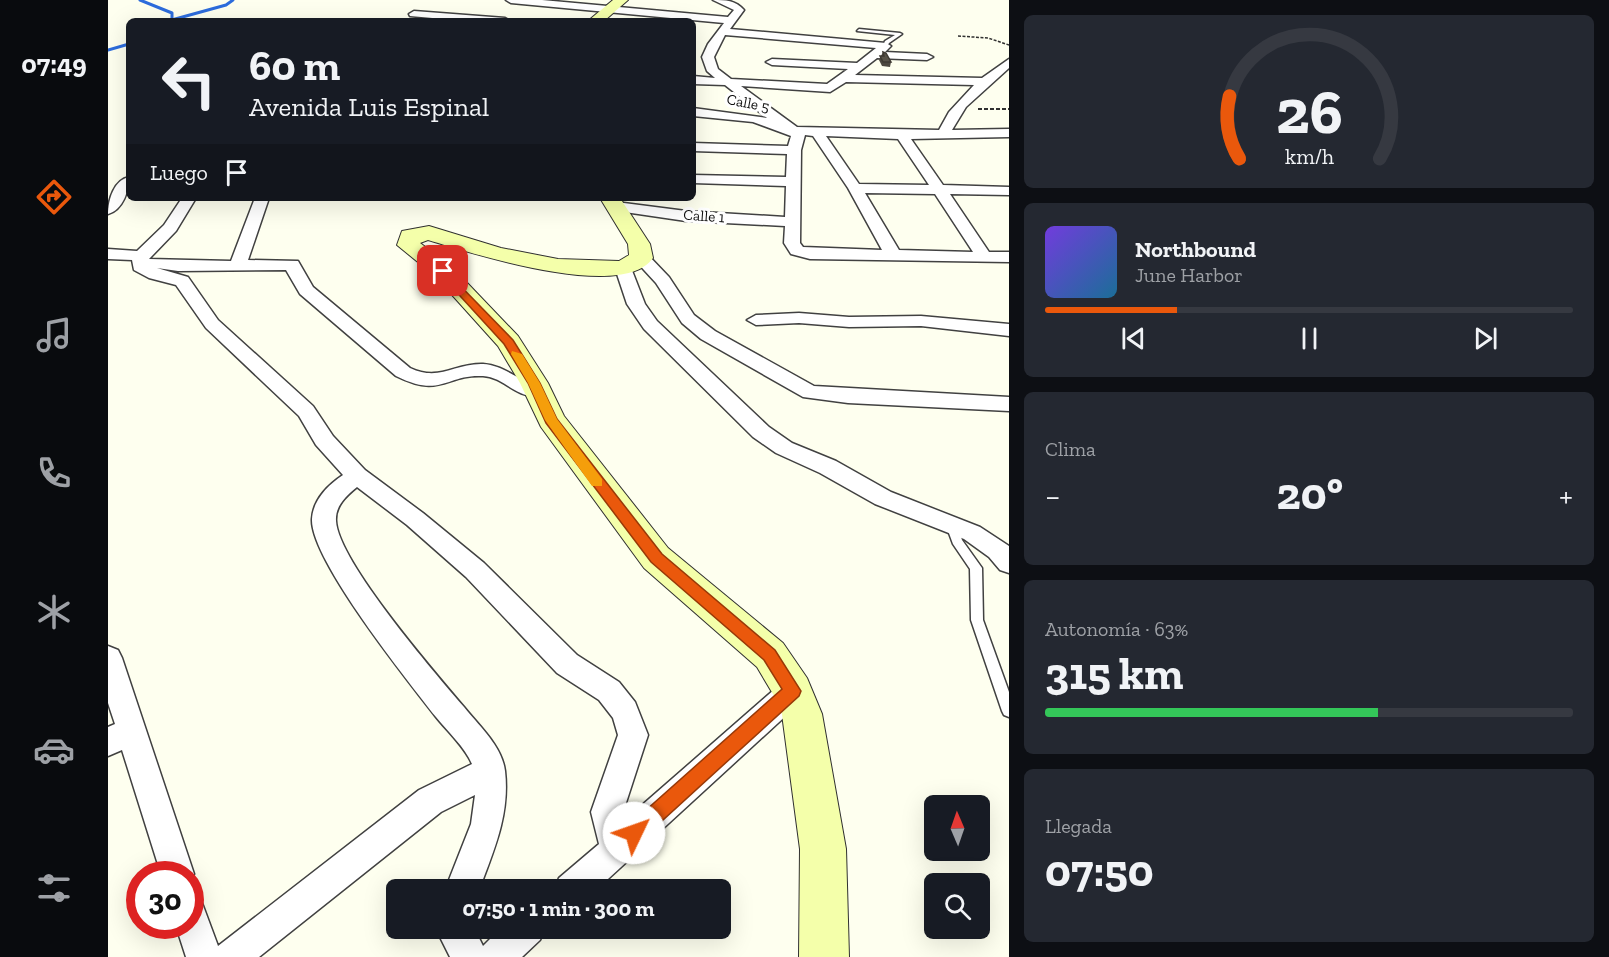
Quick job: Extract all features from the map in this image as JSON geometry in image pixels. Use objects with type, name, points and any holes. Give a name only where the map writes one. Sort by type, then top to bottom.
[{"type":"street","points":[[511,0],[733,21]]},
{"type":"street","points":[[508,18],[519,0]]},
{"type":"street","points":[[599,18],[621,0]]},
{"type":"street","points":[[696,54],[708,48],[724,32],[739,10],[738,7],[718,0]]},
{"type":"street","points":[[414,15],[460,18]]},
{"type":"street","points":[[724,32],[886,46]]},
{"type":"street","points":[[696,80],[830,88],[886,46]]},
{"type":"street","points":[[708,48],[713,71],[725,82],[796,131],[798,137],[794,150],[792,243],[797,251],[810,254],[1009,257]]},
{"type":"street","points":[[874,55],[927,57]]},
{"type":"street","points":[[772,62],[858,66]]},
{"type":"street","points":[[945,132],[945,125],[959,109],[987,80],[1009,62]]},
{"type":"street","points":[[846,78],[987,80],[1009,78]]},
{"type":"street","name":"Calle 5","points":[[696,112],[754,118],[796,131],[902,135],[945,132],[1009,133]]},
{"type":"street","points":[[817,132],[855,188],[893,255]]},
{"type":"street","points":[[902,135],[984,256]]},
{"type":"street","points":[[696,147],[794,150]]},
{"type":"street","points":[[696,179],[793,182]]},
{"type":"street","points":[[108,209],[126,185]]},
{"type":"street","points":[[855,188],[1009,192]]},
{"type":"street","points":[[187,201],[170,228],[141,259],[140,266],[147,271],[182,281],[212,324],[256,362],[306,411],[318,426],[324,440],[357,476],[415,519],[475,570],[567,664],[609,691],[625,711],[633,735],[607,812],[616,849]]},
{"type":"street","points":[[238,265],[261,201]]},
{"type":"street","points":[[613,203],[639,244],[632,263],[636,304],[650,325],[761,432],[784,448],[828,467],[883,498],[986,541],[1009,563]]},
{"type":"street","name":"Calle 1","points":[[613,203],[686,216],[793,222]]},
{"type":"street","points":[[824,957],[823,849],[802,714],[793,691],[770,655],[657,558],[551,420],[538,390],[509,342],[443,271],[411,249],[408,240],[410,236],[422,233],[438,235],[488,252],[558,266],[632,263],[663,281],[677,306],[688,319],[708,335],[794,386],[810,392],[1009,404]]},
{"type":"street","points":[[108,254],[178,266],[292,265],[306,290],[403,372],[418,381],[438,381],[474,370],[486,370],[504,374],[518,388],[538,390]]},
{"type":"street","points":[[756,320],[799,318],[849,322],[921,321],[1009,330]]},
{"type":"street","points":[[357,476],[333,495],[326,508],[324,523],[327,539],[368,606],[485,755],[490,771],[493,788],[490,821],[466,879]]},
{"type":"street","points":[[108,658],[120,736],[172,861]]},
{"type":"street","points":[[583,879],[793,691]]},
{"type":"street","points":[[231,957],[430,801],[490,771]]},
{"type":"street","points":[[198,939],[204,957]]},
{"type":"street","points":[[458,939],[470,957]]},
{"type":"street","points":[[496,957],[516,939]]},
{"type":"lane","points":[[859,30],[900,34],[887,42],[886,46]]},
{"type":"lane","points":[[952,525],[957,541],[975,568],[977,620],[1009,711]]},
{"type":"path","points":[[958,36],[988,38],[1009,45]]},
{"type":"path","points":[[959,109],[1009,109]]},
{"type":"building","points":[[883,52],[891,62],[883,62],[880,56],[884,56]]},
{"type":"waterway","points":[[140,0],[172,13],[172,18]]},
{"type":"waterway","points":[[179,18],[226,5],[233,0]]},
{"type":"waterway","points":[[108,50],[126,45]]},
{"type":"slow traffic","points":[[516,354],[534,383],[551,420],[597,483]]},
{"type":"route","points":[[443,271],[509,342],[534,383],[551,420],[609,500],[657,558],[706,603],[770,655],[793,691],[634,833]]}]
